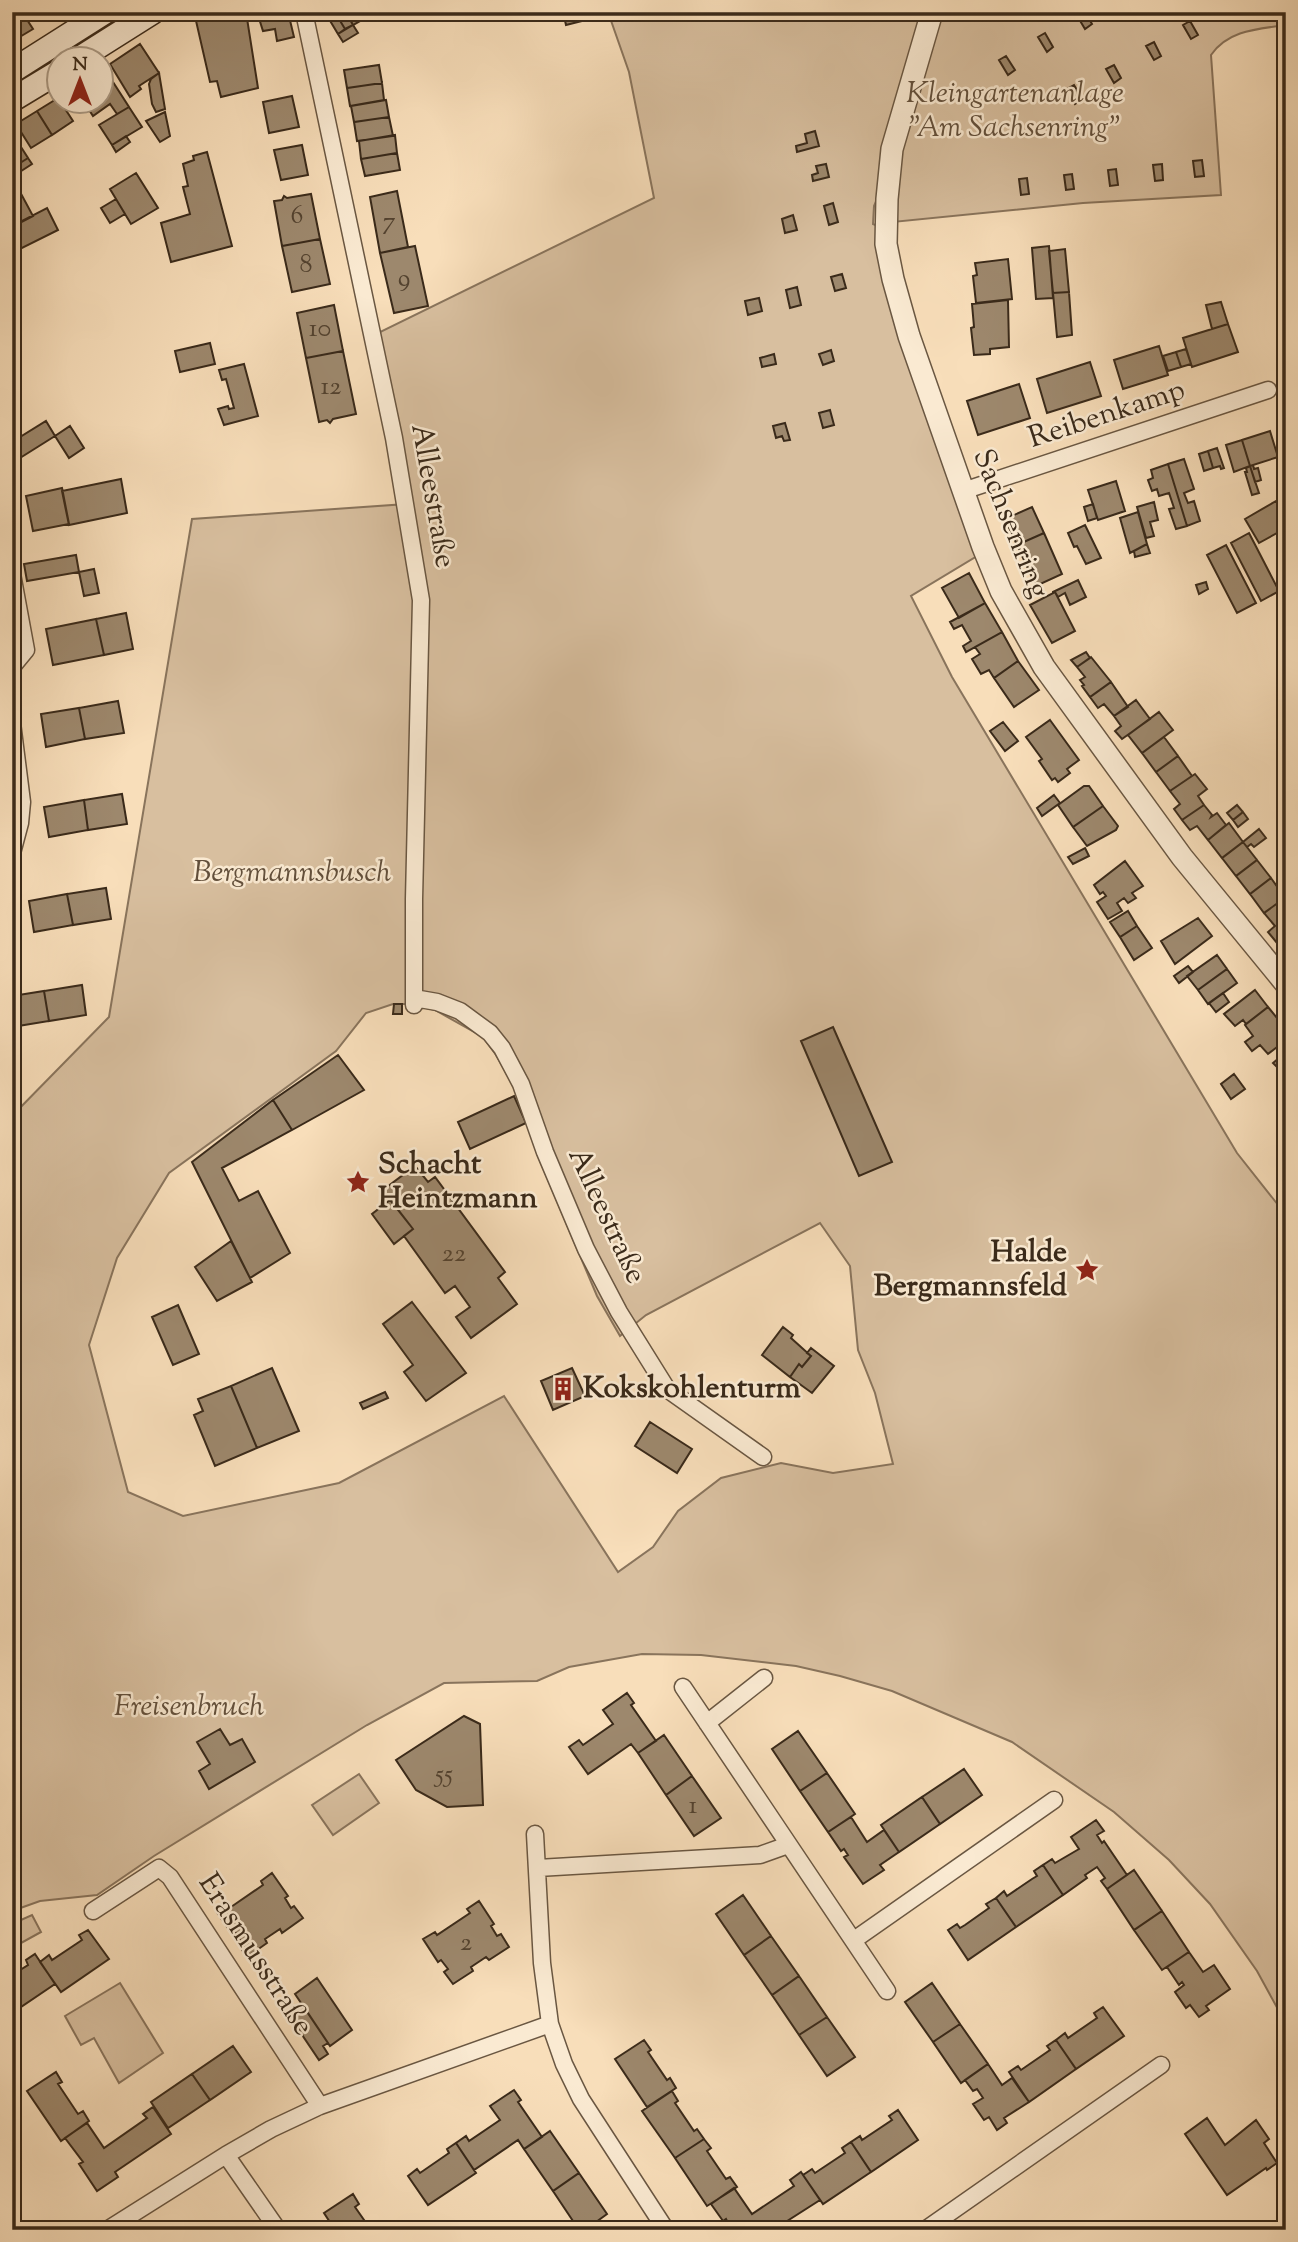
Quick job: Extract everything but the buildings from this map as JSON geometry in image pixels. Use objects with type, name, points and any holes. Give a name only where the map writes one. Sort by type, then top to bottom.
[{"type":"main road","points":[[99,46],[153,12]]},
{"type":"main road","points":[[12,71],[92,16]]},
{"type":"main road","points":[[12,100],[46,79]]},
{"type":"street","name":"Alleestraße","points":[[304,12],[394,439],[421,600],[414,1001],[437,1002],[460,1011],[490,1033],[502,1048],[521,1084],[545,1152],[586,1249],[619,1312],[667,1389],[763,1457]]},
{"type":"street","name":"Sachsenring","points":[[932,12],[892,149],[885,229],[893,279],[909,336],[963,491],[1000,591],[1044,667],[1182,857],[1286,984]]},
{"type":"street","name":"Reibenkamp","points":[[963,491],[1268,390]]},
{"type":"street","points":[[12,574],[26,650],[12,667]]},
{"type":"street","points":[[12,723],[22,802],[12,853]]},
{"type":"street","points":[[707,1723],[764,1678]]},
{"type":"street","points":[[683,1687],[887,1991]]},
{"type":"street","points":[[854,1940],[1054,1800]]},
{"type":"street","points":[[535,1834],[542,1963],[550,2024],[564,2064],[581,2099],[666,2230]]},
{"type":"street","points":[[538,1868],[760,1855],[788,1845]]},
{"type":"street","name":"Erasmusstraße","points":[[93,1911],[159,1868],[170,1877],[320,2106]]},
{"type":"street","points":[[107,2230],[226,2155],[271,2129],[320,2106],[550,2024]]},
{"type":"street","points":[[925,2230],[1161,2065]]},
{"type":"street","points":[[226,2155],[278,2230]]},
{"type":"green space","points":[[608,12],[1286,12],[1286,25],[1244,32],[1226,40],[1211,55],[1221,195],[1083,203],[883,223],[885,181],[874,206],[873,224],[883,228],[982,553],[911,596],[952,677],[1237,1153],[1286,1215],[1286,2024],[1257,1971],[1210,1904],[1169,1860],[1114,1812],[1012,1742],[892,1691],[840,1676],[796,1666],[701,1655],[642,1654],[569,1667],[537,1681],[444,1683],[367,1725],[154,1856],[97,1895],[40,1901],[12,1911],[12,1116],[109,1017],[192,519],[406,504],[378,333],[654,198],[629,72]],"holes":[[[393,1004],[409,1004],[435,1010],[483,1037],[496,1055],[520,1096],[538,1156],[597,1296],[620,1336],[646,1315],[820,1223],[850,1266],[858,1350],[875,1393],[893,1464],[833,1473],[781,1463],[721,1478],[678,1511],[653,1547],[618,1572],[504,1396],[339,1483],[183,1516],[128,1492],[89,1345],[117,1258],[169,1173],[336,1051],[366,1013]]]},
{"type":"green space","points":[[359,1774],[379,1803],[333,1835],[312,1805]]},
{"type":"green space","points":[[32,1915],[41,1932],[12,1948],[12,1924]]},
{"type":"green space","points":[[120,1983],[163,2053],[119,2083],[94,2038],[81,2045],[65,2016]]},
{"type":"place","name":"Schacht Heintzmann","points":[[358,1182]]},
{"type":"place","name":"Halde Bergmannsfeld","points":[[1087,1270]]},
{"type":"place","name":"Kokskohlenturm","points":[[563,1389]]},
{"type":"park label","name":"Kleingartenanlage \"Am Sachsenring\"","points":[[1015,111]]},
{"type":"park label","name":"Bergmannsbusch","points":[[292,873]]},
{"type":"park label","name":"Freisenbruch","points":[[189,1707]]}]
